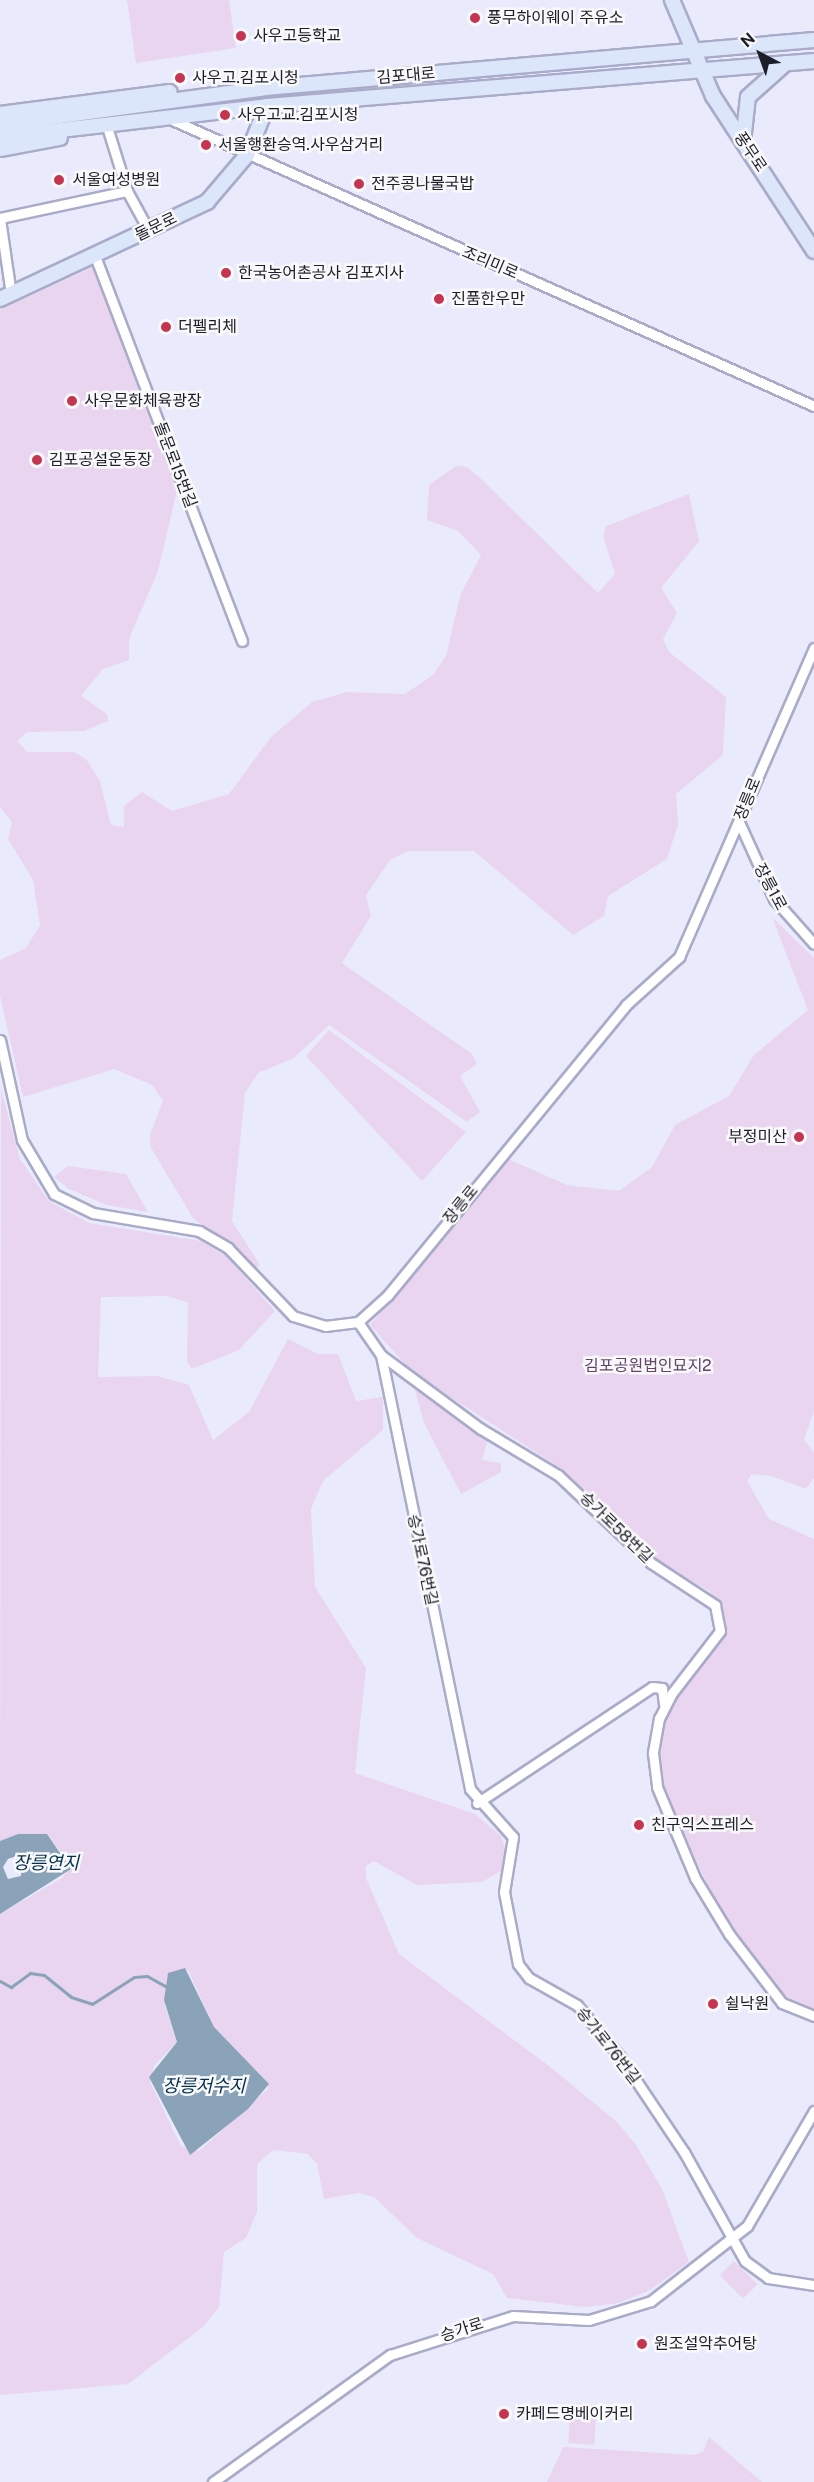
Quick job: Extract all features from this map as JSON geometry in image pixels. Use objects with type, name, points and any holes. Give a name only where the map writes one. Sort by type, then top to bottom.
[{"type":"main road","points":[[672,0],[690,51]]},
{"type":"main road","points":[[679,0],[690,51]]},
{"type":"main road","name":"김포대로","points":[[0,124],[265,88],[814,40]]},
{"type":"main road","name":"풍무로","points":[[690,51],[743,142],[814,251]]},
{"type":"main road","name":"김포대로","points":[[0,137],[267,106],[814,61]]},
{"type":"main road","points":[[743,142],[748,97],[787,63]]},
{"type":"main road","points":[[0,114],[132,94],[265,88]]},
{"type":"main road","name":"돌문로","points":[[5,296],[149,231],[207,202],[248,155],[267,106]]},
{"type":"main road","points":[[0,149],[161,118]]},
{"type":"street","name":"조리미로","points":[[161,118],[814,406]]},
{"type":"street","points":[[108,130],[127,191],[149,231]]},
{"type":"street","points":[[5,296],[0,218],[127,191]]},
{"type":"street","name":"돌문로15번길","points":[[95,256],[242,641]]},
{"type":"street","name":"장릉로","points":[[358,1322],[388,1295],[626,1005],[679,957],[814,648]]},
{"type":"street","name":"장릉1로","points":[[739,822],[774,899],[814,944]]},
{"type":"street","points":[[0,1040],[22,1140],[54,1194],[93,1213],[199,1231],[228,1248],[293,1316],[324,1326],[358,1322]]},
{"type":"street","name":"승가로76번길","points":[[358,1322],[381,1355],[467,1780],[477,1803],[513,1837],[504,1892],[521,1969],[577,2005],[621,2058],[684,2151],[731,2242]]},
{"type":"street","name":"승가로58번길","points":[[381,1355],[438,1399],[558,1475],[651,1563],[716,1605],[720,1631],[664,1704],[654,1742],[654,1774],[695,1878],[736,1945],[782,2003],[814,2016]]},
{"type":"street","points":[[477,1803],[652,1687],[662,1688],[664,1704]]},
{"type":"street","name":"승가로","points":[[213,2482],[390,2355],[513,2316],[590,2320],[631,2310],[731,2242],[754,2216],[814,2111]]},
{"type":"street","points":[[731,2242],[768,2278],[814,2285]]},
{"type":"green space","points":[[127,0],[229,0],[236,48],[136,63]]},
{"type":"green space","points":[[93,267],[177,491],[158,571],[129,639],[129,660],[103,669],[81,696],[107,714],[108,721],[84,731],[27,732],[17,741],[27,752],[74,752],[86,759],[100,781],[111,825],[124,827],[124,806],[142,792],[172,811],[229,794],[271,737],[312,702],[347,692],[405,694],[433,675],[446,656],[460,596],[481,555],[458,531],[427,520],[429,485],[456,466],[467,467],[480,478],[598,593],[615,574],[603,536],[606,526],[689,494],[699,541],[661,588],[677,613],[663,639],[669,652],[726,697],[723,755],[676,794],[678,825],[667,859],[608,896],[604,916],[573,935],[474,851],[409,851],[391,859],[366,895],[371,916],[342,963],[472,1054],[477,1064],[460,1076],[480,1112],[467,1122],[329,1025],[294,1058],[258,1073],[245,1093],[232,1221],[260,1265],[256,1268],[193,1218],[151,1148],[150,1134],[163,1101],[152,1085],[114,1069],[23,1097],[0,996],[0,960],[26,948],[40,925],[33,880],[8,839],[12,822],[0,807],[0,310]]},
{"type":"green space","name":"김포공원법인묘지2","points":[[772,917],[814,958],[814,1411],[804,1440],[814,1452],[814,1478],[806,1489],[771,1476],[752,1474],[747,1481],[769,1519],[814,1539],[814,2011],[783,1995],[717,1906],[660,1781],[658,1741],[665,1714],[720,1640],[726,1623],[722,1606],[709,1591],[649,1556],[551,1462],[413,1373],[370,1325],[508,1159],[567,1185],[619,1191],[652,1167],[675,1125],[729,1096],[754,1055],[808,1010]]},
{"type":"green space","points":[[329,1030],[466,1132],[422,1181],[306,1056]]},
{"type":"green space","points":[[1,1089],[20,1159],[49,1201],[89,1223],[201,1241],[227,1257],[275,1311],[239,1350],[192,1369],[187,1362],[188,1303],[168,1296],[101,1297],[98,1377],[157,1376],[189,1385],[213,1440],[249,1412],[288,1339],[318,1354],[338,1354],[356,1401],[383,1397],[383,1430],[323,1481],[311,1509],[315,1587],[366,1668],[355,1773],[475,1814],[501,1836],[506,1851],[501,1871],[482,1882],[417,1885],[374,1861],[366,1866],[366,1878],[399,1954],[549,2066],[617,2122],[636,2145],[662,2189],[689,2262],[650,2290],[619,2303],[585,2307],[507,2298],[493,2274],[417,2238],[374,2197],[358,2193],[324,2199],[317,2164],[308,2154],[273,2150],[257,2164],[257,2212],[246,2238],[224,2252],[219,2307],[203,2327],[128,2384],[0,2395],[0,1914],[62,1878],[71,1865],[47,1834],[18,1834],[0,1841]],"holes":[[[188,1970],[214,2027],[269,2088],[199,2151],[181,2146],[150,2082],[154,2066],[177,2042],[165,2006],[167,1976]]]},
{"type":"green space","points":[[68,1166],[126,1174],[148,1212],[107,1205],[69,1189],[54,1177]]},
{"type":"green space","points":[[415,1390],[489,1437],[482,1460],[501,1463],[501,1472],[461,1494],[424,1423]]},
{"type":"green space","points":[[734,2261],[757,2284],[743,2298],[720,2275]]},
{"type":"green space","points":[[571,2403],[597,2405],[594,2445],[568,2443]]},
{"type":"green space","points":[[709,2437],[762,2482],[547,2482],[563,2447],[694,2455],[703,2452]]},
{"type":"water","name":"장릉연지","points":[[18,1834],[47,1834],[71,1869],[0,1914],[0,1841]],"holes":[[[22,1854],[21,1876],[8,1879],[3,1867],[8,1859]]]},
{"type":"water","name":"장릉저수지","points":[[185,1968],[214,2027],[269,2084],[248,2109],[190,2155],[149,2077],[177,2042],[164,2000],[168,1973]]},
{"type":"waterway","points":[[0,1981],[11,1987],[30,1973],[44,1975],[71,1997],[92,2004],[134,1977],[147,1976],[167,1987]]},
{"type":"place","name":"풍무하이웨이 주유소","points":[[475,18]]},
{"type":"place","name":"사우고등학교","points":[[241,36]]},
{"type":"place","name":"사우고.김포시청","points":[[180,78]]},
{"type":"place","name":"사우고교.김포시청","points":[[225,115]]},
{"type":"place","name":"서울행환승역.사우삼거리","points":[[206,145]]},
{"type":"place","name":"서울여성병원","points":[[59,180]]},
{"type":"place","name":"전주콩나물국밥","points":[[359,184]]},
{"type":"place","name":"한국농어촌공사 김포지사","points":[[226,273]]},
{"type":"place","name":"진품한우만","points":[[439,299]]},
{"type":"place","name":"더펠리체","points":[[166,327]]},
{"type":"place","name":"사우문화체육광장","points":[[72,401]]},
{"type":"place","name":"김포공설운동장","points":[[37,460]]},
{"type":"place","name":"부정미산","points":[[799,1137]]},
{"type":"place","name":"친구익스프레스","points":[[639,1825]]},
{"type":"place","name":"쉴낙원","points":[[713,2004]]},
{"type":"place","name":"원조설악추어탕","points":[[642,2344]]},
{"type":"place","name":"카페드명베이커리","points":[[504,2414]]}]
